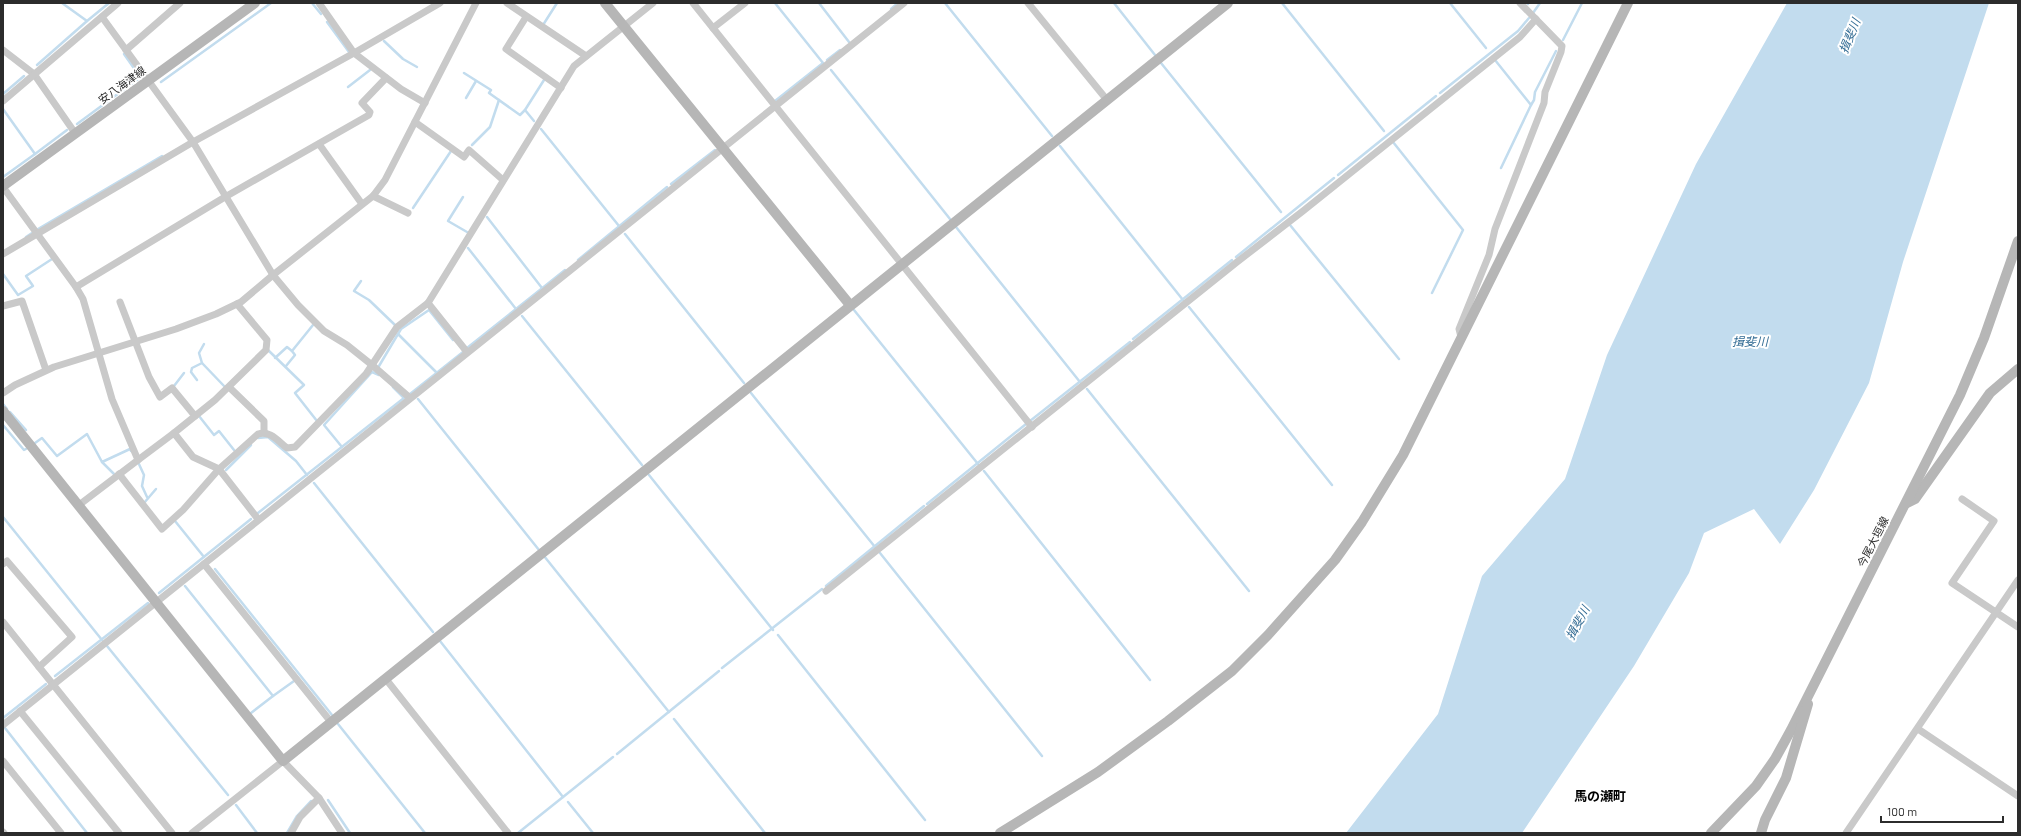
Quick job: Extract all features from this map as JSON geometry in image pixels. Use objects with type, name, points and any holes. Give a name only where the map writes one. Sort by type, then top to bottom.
[{"type":"street","points":[[3,101],[118,3]]},
{"type":"street","points":[[126,50],[180,3]]},
{"type":"street","name":"安八海津線","points":[[3,187],[255,3]]},
{"type":"street","points":[[319,3],[354,53],[401,89],[425,103]]},
{"type":"street","points":[[3,254],[36,233],[193,142],[354,53],[440,3]]},
{"type":"street","points":[[3,392],[46,370],[203,319],[237,304],[373,196],[385,180],[476,3]]},
{"type":"street","points":[[507,3],[586,56]]},
{"type":"street","points":[[605,3],[850,305]]},
{"type":"street","points":[[119,474],[162,529],[183,510],[219,469],[258,434],[264,432],[269,433],[287,448],[295,447],[366,374],[397,327],[428,303],[574,66],[654,3]]},
{"type":"street","points":[[692,3],[1032,427]]},
{"type":"street","points":[[713,28],[745,3]]},
{"type":"street","points":[[3,725],[258,519],[904,3]]},
{"type":"street","points":[[1028,3],[1107,100]]},
{"type":"street","points":[[192,833],[1228,3]]},
{"type":"street","points":[[1461,337],[1459,329],[1489,255],[1495,229],[1544,103],[1545,92],[1561,52],[1562,46],[1520,3]]},
{"type":"street","points":[[1000,833],[1098,772],[1168,721],[1232,671],[1268,635],[1314,585],[1362,522],[1402,455],[1628,3]]},
{"type":"street","points":[[102,17],[193,142],[273,275],[298,305],[324,331],[347,345],[372,364],[410,398]]},
{"type":"street","points":[[526,17],[506,49],[561,88]]},
{"type":"street","points":[[826,591],[1520,37],[1536,19]]},
{"type":"street","points":[[3,50],[34,74],[75,134]]},
{"type":"street","points":[[76,287],[225,197],[369,115],[370,112],[362,103],[386,78]]},
{"type":"street","points":[[415,122],[464,157],[469,150],[503,180]]},
{"type":"street","points":[[320,144],[362,204]]},
{"type":"street","points":[[3,187],[76,287],[83,299],[112,399],[138,460]]},
{"type":"street","points":[[373,196],[408,213]]},
{"type":"street","name":"今尾大垣線","points":[[1711,833],[1760,781],[1775,759],[1905,504],[1972,366],[2018,241]]},
{"type":"street","points":[[3,306],[22,301],[46,370]]},
{"type":"street","points":[[120,302],[149,377],[160,397],[172,388],[195,416]]},
{"type":"street","points":[[428,303],[468,352]]},
{"type":"street","points":[[79,505],[195,416],[229,387],[266,350],[267,340],[237,304]]},
{"type":"street","points":[[1905,504],[1915,499],[1990,393],[2018,369]]},
{"type":"street","points":[[229,387],[264,421],[264,432]]},
{"type":"street","points":[[3,411],[283,761],[319,798],[342,833]]},
{"type":"street","points":[[174,433],[193,457],[219,469],[258,519]]},
{"type":"street","points":[[1962,499],[1994,521],[1952,583],[2018,627]]},
{"type":"street","points":[[3,564],[7,560],[72,637],[39,667]]},
{"type":"street","points":[[204,564],[331,722]]},
{"type":"street","points":[[1846,833],[2018,580]]},
{"type":"street","points":[[3,622],[172,833]]},
{"type":"street","points":[[385,678],[508,833]]},
{"type":"street","points":[[1761,833],[1765,820],[1786,778],[1808,706],[1806,699]]},
{"type":"street","points":[[20,712],[119,833]]},
{"type":"street","points":[[1918,729],[2018,796]]},
{"type":"street","points":[[3,761],[61,833]]},
{"type":"street","points":[[291,833],[300,817],[319,798]]},
{"type":"water","name":"揖斐川","points":[[1787,3],[1989,3],[1903,262],[1869,383],[1814,490],[1780,544],[1754,509],[1704,533],[1689,573],[1634,666],[1522,833],[1346,833],[1438,714],[1482,576],[1565,479],[1607,355],[1696,164]]},
{"type":"waterway","points":[[62,3],[87,21],[109,3]]},
{"type":"waterway","points":[[161,82],[271,3]]},
{"type":"waterway","points":[[312,3],[321,14]]},
{"type":"waterway","points":[[543,25],[557,3]]},
{"type":"waterway","points":[[775,3],[823,63]]},
{"type":"waterway","points":[[819,3],[849,42]]},
{"type":"waterway","points":[[891,9],[898,3]]},
{"type":"waterway","points":[[945,3],[1052,136]]},
{"type":"waterway","points":[[1114,3],[1155,55]]},
{"type":"waterway","points":[[1282,3],[1384,131]]},
{"type":"waterway","points":[[1450,3],[1486,48]]},
{"type":"waterway","points":[[1533,13],[1540,3]]},
{"type":"waterway","points":[[1563,40],[1582,3]]},
{"type":"waterway","points":[[1440,93],[1518,31],[1529,18]]},
{"type":"waterway","points":[[37,65],[87,21]]},
{"type":"waterway","points":[[327,22],[349,52]]},
{"type":"waterway","points":[[384,41],[403,59],[417,67]]},
{"type":"waterway","points":[[827,60],[840,50]]},
{"type":"waterway","points":[[1495,60],[1531,105],[1534,100],[1535,92],[1556,51]]},
{"type":"waterway","points":[[77,124],[138,79],[138,74],[124,54]]},
{"type":"waterway","points":[[775,101],[823,63]]},
{"type":"waterway","points":[[1161,63],[1281,212]]},
{"type":"waterway","points":[[348,87],[370,70]]},
{"type":"waterway","points":[[831,70],[950,219]]},
{"type":"waterway","points":[[464,73],[491,90],[489,93],[520,115],[525,110]]},
{"type":"waterway","points":[[3,94],[24,76]]},
{"type":"waterway","points":[[534,121],[525,110],[544,80]]},
{"type":"waterway","points":[[466,98],[476,81]]},
{"type":"waterway","points":[[1338,175],[1436,96]]},
{"type":"waterway","points":[[472,145],[490,127],[499,100]]},
{"type":"waterway","points":[[1501,168],[1531,105]]},
{"type":"waterway","points":[[3,109],[35,154],[3,177]]},
{"type":"waterway","points":[[541,129],[619,226]]},
{"type":"waterway","points":[[35,154],[67,130]]},
{"type":"waterway","points":[[1393,142],[1463,230],[1432,293]]},
{"type":"waterway","points":[[1060,146],[1183,300]]},
{"type":"waterway","points":[[671,184],[715,150]]},
{"type":"waterway","points":[[413,208],[451,151]]},
{"type":"waterway","points":[[38,229],[162,156]]},
{"type":"waterway","points":[[1236,257],[1334,178]]},
{"type":"waterway","points":[[578,260],[667,187]]},
{"type":"waterway","points":[[463,197],[448,221],[467,232]]},
{"type":"waterway","points":[[487,217],[542,288]]},
{"type":"waterway","points":[[1290,225],[1399,359]]},
{"type":"waterway","points":[[956,227],[1080,382]]},
{"type":"waterway","points":[[26,237],[32,233]]},
{"type":"waterway","points":[[625,234],[744,383]]},
{"type":"waterway","points":[[468,248],[516,309]]},
{"type":"waterway","points":[[3,274],[18,295],[33,286],[26,276],[52,259]]},
{"type":"waterway","points":[[1133,339],[1232,260]]},
{"type":"waterway","points":[[467,348],[565,270]]},
{"type":"waterway","points":[[361,281],[354,291],[369,300],[395,325]]},
{"type":"waterway","points":[[1189,307],[1332,485]]},
{"type":"waterway","points":[[398,334],[401,329],[429,310],[453,340]]},
{"type":"waterway","points":[[854,310],[978,464]]},
{"type":"waterway","points":[[522,316],[642,465]]},
{"type":"waterway","points":[[286,366],[295,355],[292,351],[313,325]]},
{"type":"waterway","points":[[379,366],[398,334],[437,373]]},
{"type":"waterway","points":[[1030,421],[1130,342]]},
{"type":"waterway","points":[[204,344],[199,353],[202,363],[225,387]]},
{"type":"waterway","points":[[275,358],[287,347],[292,351]]},
{"type":"waterway","points":[[268,350],[304,385],[295,393],[317,421]]},
{"type":"waterway","points":[[410,394],[463,352]]},
{"type":"waterway","points":[[197,380],[191,372],[192,368],[202,363]]},
{"type":"waterway","points":[[372,372],[379,375]]},
{"type":"waterway","points":[[342,447],[324,425],[372,372]]},
{"type":"waterway","points":[[174,386],[184,373]]},
{"type":"waterway","points":[[258,513],[404,398],[393,387]]},
{"type":"waterway","points":[[1087,389],[1249,591]]},
{"type":"waterway","points":[[751,393],[875,547]]},
{"type":"waterway","points":[[418,399],[539,550]]},
{"type":"waterway","points":[[3,404],[7,409]]},
{"type":"waterway","points":[[10,412],[26,430]]},
{"type":"waterway","points":[[199,416],[214,435],[219,431],[234,450]]},
{"type":"waterway","points":[[927,504],[1026,424]]},
{"type":"waterway","points":[[3,425],[24,450],[26,449]]},
{"type":"waterway","points":[[35,443],[42,438],[57,456],[87,434],[102,462],[130,449],[131,451]]},
{"type":"waterway","points":[[258,438],[268,437],[296,461],[307,475]]},
{"type":"waterway","points":[[226,470],[251,445]]},
{"type":"waterway","points":[[102,462],[114,474]]},
{"type":"waterway","points":[[138,462],[144,475],[142,486],[147,497]]},
{"type":"waterway","points":[[984,471],[1150,680]]},
{"type":"waterway","points":[[649,475],[773,630]]},
{"type":"waterway","points":[[314,483],[433,632]]},
{"type":"waterway","points":[[144,503],[156,489]]},
{"type":"waterway","points":[[826,586],[924,506]]},
{"type":"waterway","points":[[3,517],[102,640]]},
{"type":"waterway","points":[[159,593],[251,519]]},
{"type":"waterway","points":[[175,521],[204,557]]},
{"type":"waterway","points":[[880,553],[1042,756]]},
{"type":"waterway","points":[[544,556],[669,712]]},
{"type":"waterway","points":[[215,569],[332,715]]},
{"type":"waterway","points":[[185,586],[273,696],[294,681]]},
{"type":"waterway","points":[[722,668],[822,589]]},
{"type":"waterway","points":[[55,676],[148,603]]},
{"type":"waterway","points":[[778,635],[925,820]]},
{"type":"waterway","points":[[440,641],[563,797]]},
{"type":"waterway","points":[[107,646],[228,795]]},
{"type":"waterway","points":[[617,754],[719,671]]},
{"type":"waterway","points":[[3,718],[46,684]]},
{"type":"waterway","points":[[251,713],[273,696]]},
{"type":"waterway","points":[[674,719],[765,833]]},
{"type":"waterway","points":[[338,724],[425,833]]},
{"type":"waterway","points":[[5,728],[87,833]]},
{"type":"waterway","points":[[518,833],[613,757]]},
{"type":"waterway","points":[[328,800],[350,833]]},
{"type":"waterway","points":[[287,833],[297,816],[311,801]]},
{"type":"waterway","points":[[568,802],[593,833]]},
{"type":"waterway","points":[[236,805],[257,833]]},
{"type":"district","name":"馬の瀬町","points":[[1600,796]]}]
